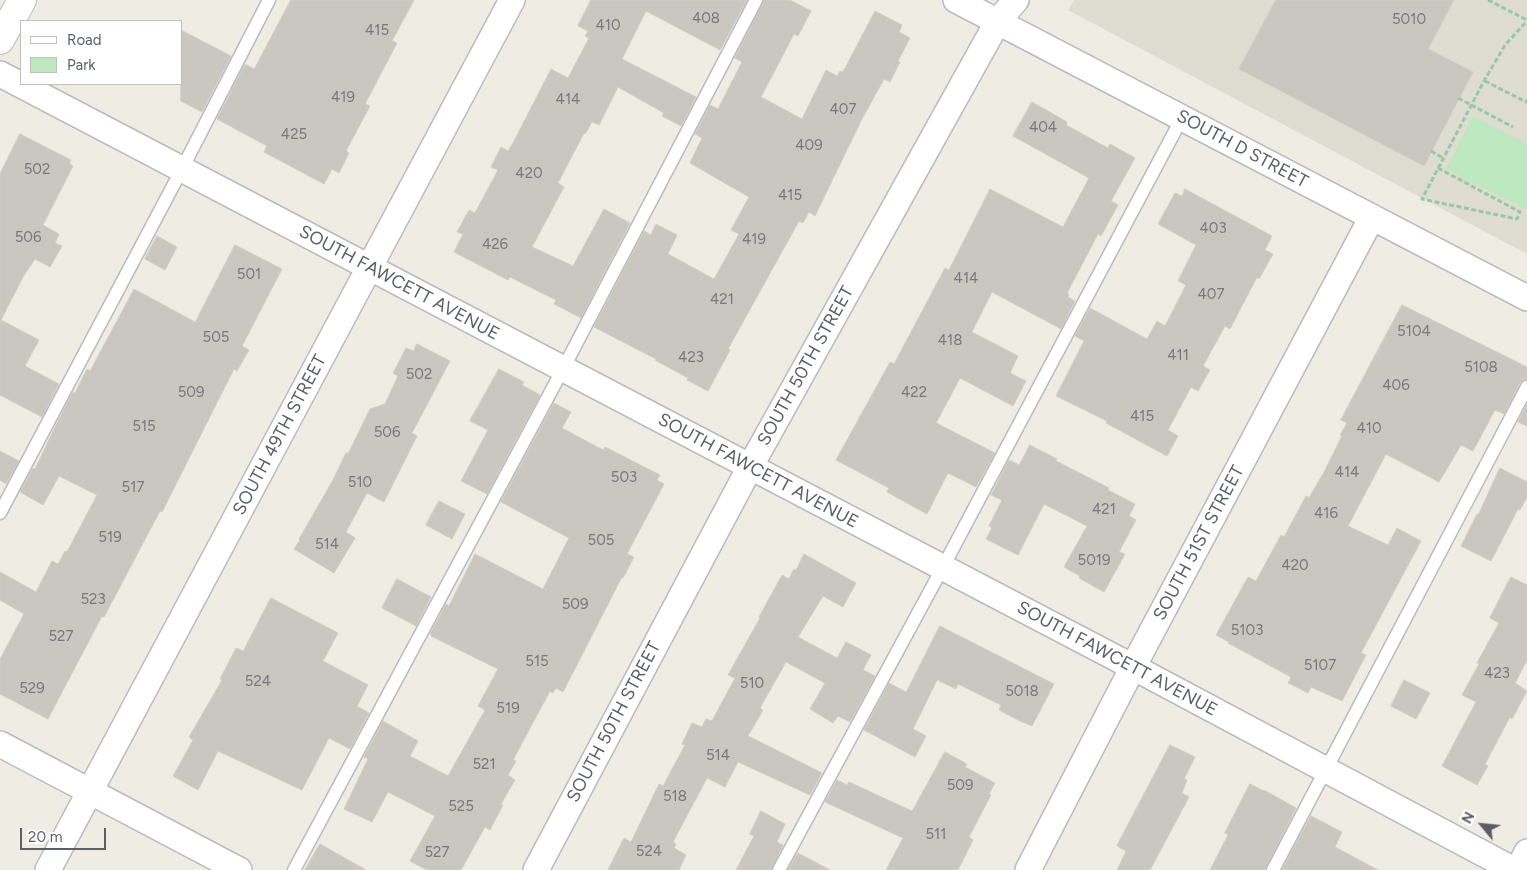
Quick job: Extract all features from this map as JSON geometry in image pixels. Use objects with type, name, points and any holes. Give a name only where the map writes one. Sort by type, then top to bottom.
[{"type":"main road","points":[[0,40],[22,0]]},
{"type":"street","name":"SOUTH 49TH STREET","points":[[48,870],[512,0]]},
{"type":"street","name":"SOUTH D STREET","points":[[956,0],[1527,298]]},
{"type":"street","name":"SOUTH 50TH STREET","points":[[536,870],[750,467],[998,21],[1016,0]]},
{"type":"street","name":"SOUTH FAWCETT AVENUE","points":[[0,74],[20,84]]},
{"type":"street","name":"SOUTH FAWCETT AVENUE","points":[[21,85],[1133,666],[1516,870]]},
{"type":"street","name":"SOUTH 51ST STREET","points":[[1028,870],[1133,666],[1372,217]]},
{"type":"street","points":[[0,744],[239,870]]},
{"type":"street","points":[[1516,870],[1527,852]]},
{"type":"lane","points":[[0,513],[269,0]]},
{"type":"lane","points":[[294,870],[563,369],[756,0]]},
{"type":"lane","points":[[779,870],[1182,118]]},
{"type":"lane","points":[[1273,870],[1527,387]]},
{"type":"path","points":[[1438,168],[1520,212],[1516,219],[1422,199],[1438,168],[1472,106],[1484,80],[1505,45],[1527,21],[1488,0]]},
{"type":"path","points":[[1484,80],[1526,102],[1527,100]]},
{"type":"path","points":[[1458,98],[1513,127]]},
{"type":"path","points":[[1431,151],[1444,158]]},
{"type":"shaded area","points":[[1074,0],[1527,0],[1527,254],[1068,10]]},
{"type":"green space","points":[[1473,116],[1527,144],[1527,210],[1446,169]]},
{"type":"building","points":[[291,0],[414,0],[392,41],[397,43],[365,104],[370,106],[346,151],[349,153],[339,173],[332,169],[324,184],[264,152],[267,146],[217,119],[245,64],[254,69]]},
{"type":"building","points":[[591,0],[747,0],[720,50],[646,11],[622,59],[696,97],[681,126],[662,116],[664,113],[618,87],[599,125],[592,122],[584,133],[558,183],[564,187],[532,247],[573,266],[604,209],[630,223],[581,318],[554,304],[556,300],[510,277],[508,280],[454,252],[463,234],[457,232],[469,210],[475,213],[498,170],[491,167],[501,147],[508,151],[551,69],[568,78],[589,38],[585,36],[588,31],[578,26]]},
{"type":"building","points":[[764,0],[790,0],[811,11],[798,36],[794,34],[761,97],[802,119],[826,70],[837,76],[840,71],[843,72],[875,11],[902,25],[899,32],[910,38],[890,82],[884,79],[862,119],[815,216],[809,212],[803,223],[799,221],[728,349],[730,350],[708,391],[687,380],[688,378],[656,359],[594,327],[644,231],[651,235],[656,224],[677,235],[668,254],[714,279],[739,234],[731,230],[749,197],[690,163],[702,138],[695,134],[710,105],[718,109],[742,62],[735,58]]},
{"type":"building","points":[[1276,0],[1454,0],[1428,49],[1473,72],[1424,166],[1239,69]]},
{"type":"building","points":[[182,31],[231,56],[202,112],[181,101]]},
{"type":"building","points":[[1032,102],[1067,122],[1066,125],[1108,148],[1110,144],[1135,158],[1111,201],[1118,205],[1101,236],[1098,234],[1067,293],[1069,294],[1068,297],[1075,301],[1061,329],[992,292],[972,332],[1018,356],[1010,373],[1026,381],[1013,406],[960,378],[936,423],[995,453],[976,487],[948,473],[927,514],[887,492],[889,488],[836,460],[890,362],[894,364],[945,268],[949,270],[990,189],[1063,227],[1089,178],[1013,136]]},
{"type":"building","points":[[20,134],[71,160],[69,163],[73,166],[43,225],[59,234],[55,243],[62,246],[50,267],[35,259],[23,277],[1,320],[39,340],[25,366],[59,384],[42,417],[0,395],[0,174]]},
{"type":"building","points":[[1185,189],[1272,236],[1265,250],[1273,254],[1259,279],[1257,277],[1230,329],[1225,326],[1203,366],[1210,370],[1198,391],[1191,387],[1168,430],[1178,436],[1167,456],[1106,423],[1107,421],[1056,396],[1084,341],[1075,336],[1090,308],[1147,339],[1157,321],[1165,326],[1186,285],[1178,281],[1196,245],[1158,224],[1175,193],[1182,196]]},
{"type":"building","points":[[157,236],[177,247],[165,270],[145,259]]},
{"type":"building","points":[[235,245],[282,269],[242,346],[249,350],[237,371],[234,369],[162,512],[160,511],[104,617],[102,616],[48,719],[0,694],[0,659],[24,614],[0,600],[0,572],[36,592],[52,561],[58,564],[65,551],[67,552],[97,495],[59,476],[43,505],[20,492],[33,468],[35,469],[73,392],[75,393],[87,369],[90,371],[134,289],[195,322]]},
{"type":"building","points":[[1402,305],[1527,367],[1527,379],[1520,383],[1504,414],[1495,410],[1473,451],[1461,445],[1439,482],[1386,454],[1348,526],[1388,545],[1397,528],[1421,541],[1361,653],[1366,655],[1342,701],[1311,687],[1308,693],[1288,683],[1291,677],[1216,635],[1248,577],[1256,581],[1281,535],[1284,537],[1306,496],[1309,498],[1324,472],[1347,423],[1341,420]]},
{"type":"building","points":[[417,344],[450,361],[412,433],[417,436],[384,502],[367,493],[346,532],[355,538],[334,573],[294,549],[346,453],[348,454],[370,409],[385,404],[398,376],[393,373],[406,348],[413,351]]},
{"type":"building","points":[[499,369],[524,382],[522,385],[540,395],[487,494],[461,481],[488,430],[470,421]]},
{"type":"building","points":[[554,403],[571,412],[562,428],[603,450],[605,447],[660,475],[657,480],[664,484],[627,554],[634,557],[563,692],[556,688],[553,693],[550,691],[513,760],[516,761],[508,775],[515,780],[501,804],[503,805],[490,830],[485,827],[461,870],[427,870],[410,861],[435,816],[388,792],[372,822],[344,809],[368,759],[364,757],[383,721],[418,741],[410,756],[448,776],[485,710],[478,706],[498,669],[430,634],[446,604],[449,606],[475,554],[543,589],[569,538],[501,502]]},
{"type":"building","points":[[1527,404],[1527,426],[1518,422]]},
{"type":"building","points":[[1030,445],[1135,504],[1129,516],[1136,520],[1119,552],[1125,554],[1104,592],[1064,567],[1087,526],[1044,504],[1018,555],[986,539],[992,528],[989,526],[1002,500],[991,495],[1009,460],[1019,465]]},
{"type":"building","points":[[0,451],[19,461],[6,484],[0,480]]},
{"type":"building","points":[[1500,468],[1527,482],[1527,497],[1520,510],[1518,509],[1491,561],[1461,546]]},
{"type":"building","points":[[439,501],[465,514],[452,539],[426,525]]},
{"type":"building","points":[[804,554],[856,583],[843,607],[823,596],[798,637],[837,658],[846,642],[871,655],[863,670],[875,676],[850,722],[838,716],[833,723],[810,709],[825,683],[786,662],[760,708],[763,710],[748,736],[822,773],[810,795],[738,762],[725,787],[707,778],[673,842],[676,844],[674,848],[686,855],[679,870],[608,870],[624,838],[631,842],[659,784],[663,786],[685,745],[682,744],[692,723],[702,727],[706,719],[712,721],[735,678],[728,675],[782,575],[789,579]]},
{"type":"building","points":[[1511,577],[1527,585],[1527,660],[1515,683],[1527,691],[1512,719],[1510,717],[1485,764],[1488,766],[1477,785],[1442,766],[1476,702],[1462,695],[1499,623],[1490,618]]},
{"type":"building","points":[[397,579],[431,597],[416,626],[382,608]]},
{"type":"building","points":[[271,598],[338,633],[323,661],[368,685],[357,706],[369,713],[350,749],[329,738],[302,790],[218,751],[198,790],[173,776],[193,740],[189,737],[222,680],[220,679],[236,648],[243,651]]},
{"type":"building","points":[[940,626],[1054,684],[1032,726],[999,710],[1001,705],[958,684],[956,689],[937,680],[913,729],[926,736],[915,757],[864,730],[889,683],[906,692]]},
{"type":"building","points":[[1404,680],[1430,693],[1416,719],[1391,706]]},
{"type":"building","points":[[1170,745],[1195,757],[1184,779],[1187,780],[1182,793],[1189,797],[1150,870],[1117,870],[1126,851],[1117,846]]},
{"type":"building","points":[[945,752],[967,764],[965,767],[995,783],[989,794],[991,795],[969,837],[973,840],[958,870],[886,870],[903,838],[825,802],[837,780],[847,785],[849,782],[912,811]]},
{"type":"building","points":[[1250,784],[1296,808],[1265,870],[1210,870],[1228,835],[1225,833]]},
{"type":"building","points":[[761,811],[785,824],[777,842],[783,845],[771,870],[736,870],[754,836],[750,834]]},
{"type":"building","points":[[1311,816],[1342,832],[1335,847],[1378,870],[1282,870]]},
{"type":"building","points":[[320,844],[366,870],[305,870]]},
{"type":"building","points":[[798,853],[830,870],[788,870]]}]
